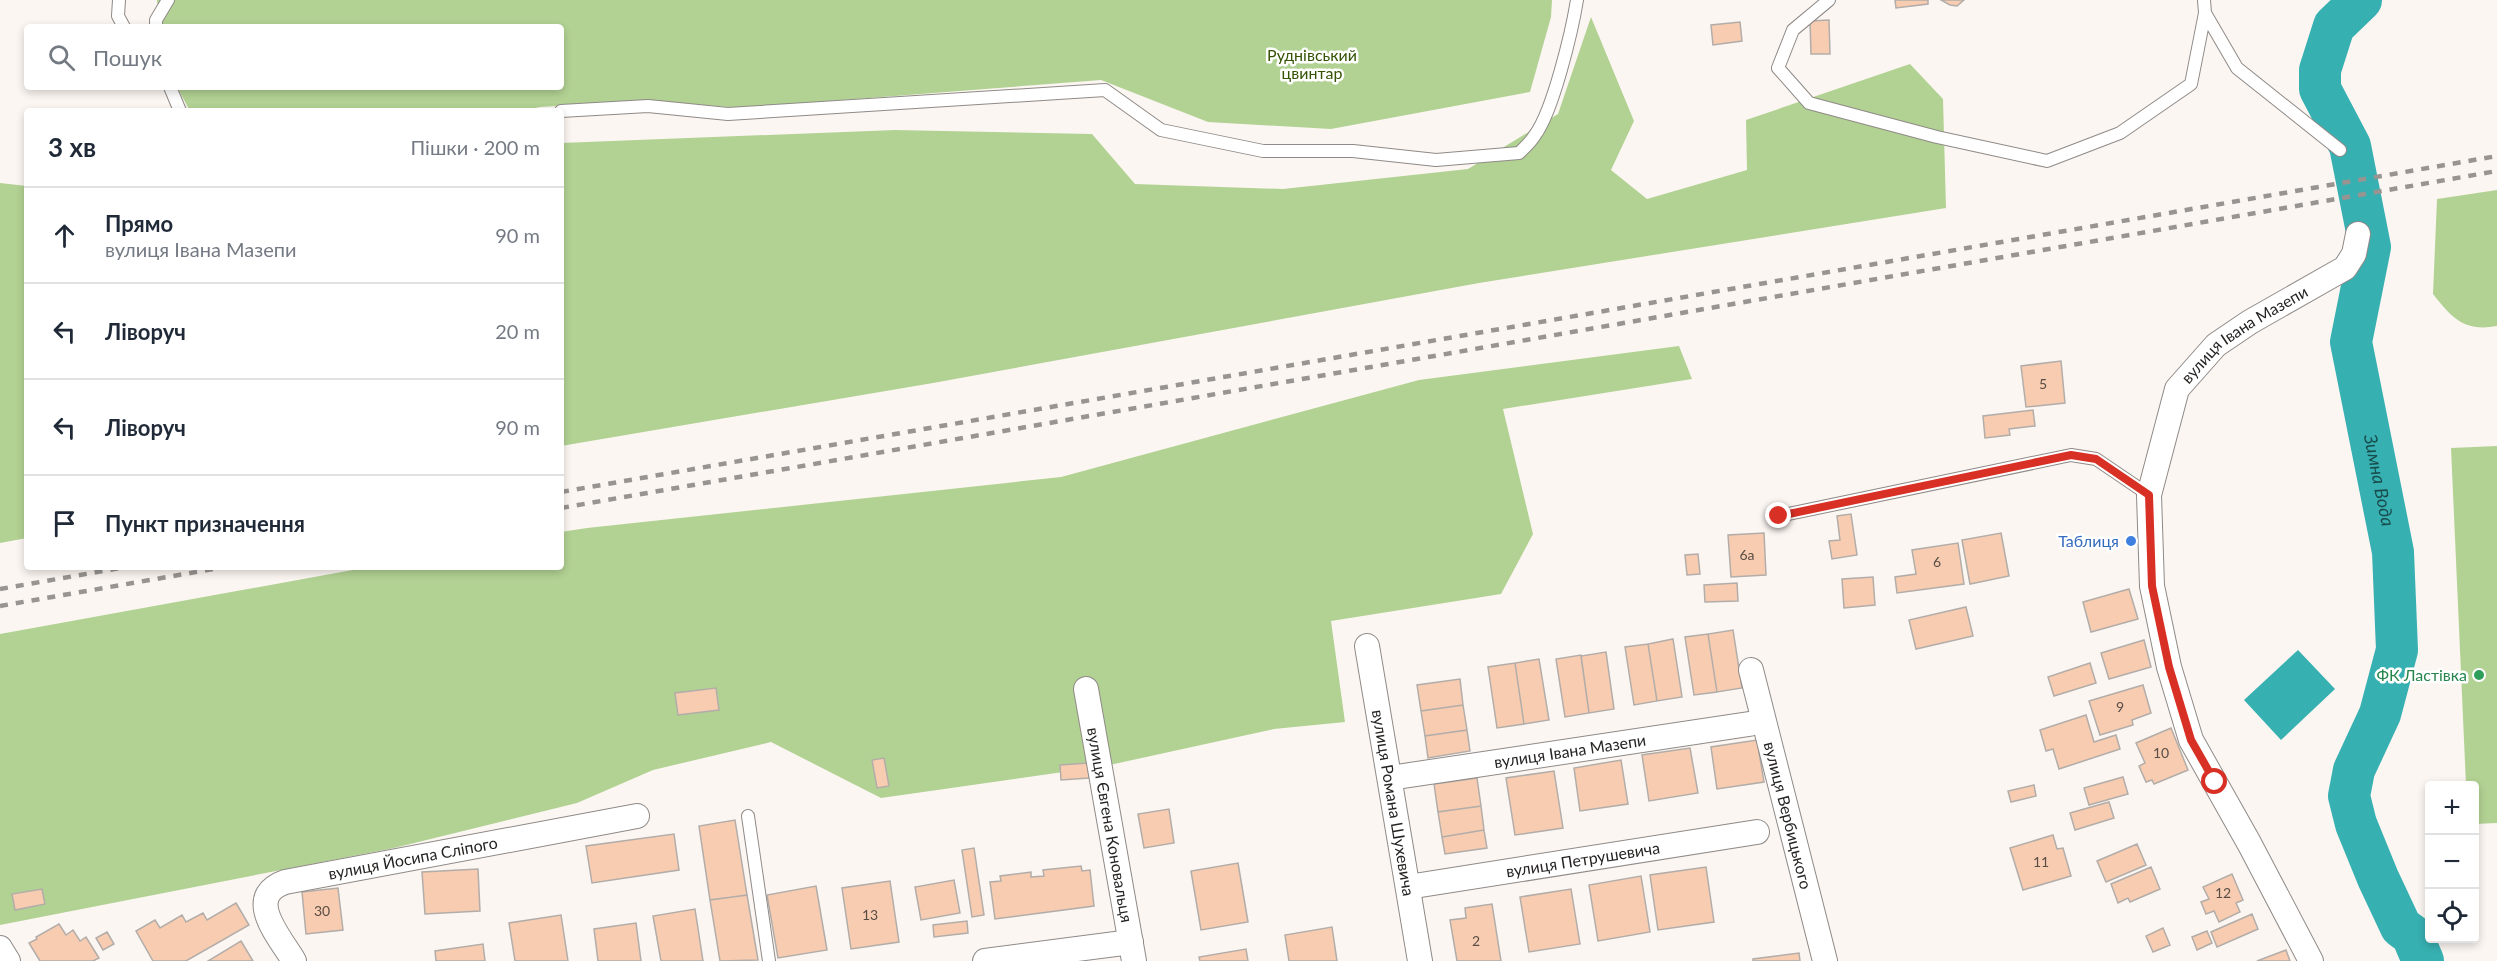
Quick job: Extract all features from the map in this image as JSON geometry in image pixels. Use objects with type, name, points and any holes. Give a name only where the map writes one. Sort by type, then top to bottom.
[{"type":"street","name":"вулиця Івана Мазепи","points":[[2311,961],[2249,843],[2191,740],[2169,667],[2152,586],[2149,495],[2177,389],[2216,345],[2250,322],[2345,268],[2354,254],[2358,234]]},
{"type":"street","name":"вулиця Романа Шухевича","points":[[1367,646],[1420,961]]},
{"type":"street","name":"вулиця Вербицького","points":[[1751,670],[1825,961]]},
{"type":"street","name":"вулиця Євгена Коновальця","points":[[1086,689],[1132,952]]},
{"type":"street","name":"вулиця Івана Мазепи","points":[[1390,778],[1749,724]]},
{"type":"street","name":"вулиця Йосипа Сліпого","points":[[294,961],[266,914],[264,904],[267,895],[275,886],[637,816]]},
{"type":"street","name":"вулиця Петрушевича","points":[[1408,887],[1757,832]]},
{"type":"street","points":[[0,948],[8,961]]},
{"type":"street","points":[[985,961],[1132,952]]},
{"type":"lane","points":[[119,0],[118,16],[122,24]]},
{"type":"lane","points":[[156,24],[168,0]]},
{"type":"lane","points":[[564,111],[648,106],[728,114],[1105,90],[1161,130],[1263,151],[1353,151],[1436,160],[1519,153],[1536,134],[1550,103],[1573,23],[1577,0]]},
{"type":"lane","points":[[1829,0],[1793,30],[1778,68],[1809,103],[1937,137],[2048,161],[2120,133],[2191,84],[2205,13],[2204,0]]},
{"type":"lane","points":[[2205,13],[2237,68],[2340,150]]},
{"type":"lane","points":[[171,90],[179,108]]},
{"type":"lane","points":[[1779,516],[2071,455],[2096,459],[2149,495]]},
{"type":"lane","points":[[748,816],[769,961]]},
{"type":"green space","name":"Руднівський цвинтар","points":[[157,0],[1552,0],[1551,17],[1530,92],[1331,129],[1208,122],[1101,80],[739,108],[646,100],[536,108],[188,108],[179,90],[564,90],[564,24],[160,24]]},
{"type":"green space","points":[[1591,17],[1634,121],[1611,170],[1647,199],[1747,170],[1746,120],[1910,64],[1943,99],[1946,208],[1479,283],[933,383],[564,445],[564,143],[895,130],[1092,134],[1135,184],[1283,189],[1468,169],[1558,114]]},
{"type":"green space","points":[[0,183],[24,186],[24,539],[0,543]]},
{"type":"green space","points":[[2497,190],[2497,326],[2476,327],[2467,325],[2453,316],[2433,294],[2437,199]]},
{"type":"green space","points":[[1679,346],[1692,379],[1503,409],[1533,534],[1501,594],[1331,621],[1345,722],[1274,729],[1105,766],[881,798],[771,742],[653,770],[577,803],[394,848],[0,925],[0,634],[352,570],[564,570],[564,532],[1061,477],[1419,380]]},
{"type":"green space","name":"ФК Ластівка","points":[[2497,446],[2497,823],[2479,824],[2479,781],[2466,781],[2451,448]]},
{"type":"water","points":[[2298,650],[2335,689],[2281,740],[2244,700]]},
{"type":"building","points":[[1895,0],[1928,0],[1928,4],[1896,8]]},
{"type":"building","points":[[1941,0],[1964,0],[1957,6]]},
{"type":"building","points":[[1829,20],[1830,54],[1811,54],[1810,21]]},
{"type":"building","points":[[1740,22],[1742,41],[1713,45],[1711,25]]},
{"type":"building","points":[[2061,361],[2065,403],[2026,407],[2021,366]]},
{"type":"building","points":[[2033,410],[2035,426],[2009,429],[2010,435],[1985,438],[1983,416]]},
{"type":"building","points":[[1851,514],[1857,555],[1832,559],[1829,541],[1840,540],[1837,516]]},
{"type":"building","points":[[1764,533],[1766,575],[1731,577],[1728,535]]},
{"type":"building","points":[[2001,533],[2009,576],[1970,584],[1962,540]]},
{"type":"building","points":[[1958,543],[1964,584],[1897,593],[1895,577],[1916,574],[1912,550]]},
{"type":"building","points":[[1698,554],[1700,574],[1687,575],[1685,555]]},
{"type":"building","points":[[1873,577],[1875,605],[1844,608],[1842,579]]},
{"type":"building","points":[[1737,583],[1738,601],[1705,602],[1704,585]]},
{"type":"building","points":[[2129,589],[2138,619],[2091,632],[2083,602]]},
{"type":"building","points":[[1966,607],[1973,636],[1916,649],[1909,620]]},
{"type":"building","points":[[1733,630],[1742,688],[1717,692],[1708,634]]},
{"type":"building","points":[[1708,634],[1717,692],[1694,695],[1685,637]]},
{"type":"building","points":[[1673,639],[1682,697],[1657,701],[1648,644]]},
{"type":"building","points":[[2144,640],[2151,667],[2109,679],[2101,653]]},
{"type":"building","points":[[1648,644],[1657,701],[1634,705],[1625,647]]},
{"type":"building","points":[[1606,652],[1614,709],[1589,713],[1581,656]]},
{"type":"building","points":[[1581,655],[1589,713],[1565,717],[1556,659]]},
{"type":"building","points":[[1539,659],[1549,720],[1524,724],[1515,663]]},
{"type":"building","points":[[1515,663],[1524,724],[1497,728],[1488,667]]},
{"type":"building","points":[[2090,663],[2096,683],[2054,696],[2048,677]]},
{"type":"building","points":[[1460,679],[1463,705],[1421,711],[1417,685]]},
{"type":"building","points":[[2143,685],[2151,713],[2132,720],[2133,725],[2100,735],[2089,701]]},
{"type":"building","points":[[716,688],[719,710],[678,715],[675,693]]},
{"type":"building","points":[[1463,705],[1467,730],[1425,736],[1421,711]]},
{"type":"building","points":[[2086,715],[2094,742],[2116,735],[2120,749],[2059,769],[2053,749],[2046,751],[2040,730]]},
{"type":"building","points":[[2171,728],[2188,770],[2154,784],[2152,780],[2146,782],[2139,766],[2145,763],[2136,743]]},
{"type":"building","points":[[1467,730],[1470,751],[1428,758],[1425,736]]},
{"type":"building","points":[[1757,740],[1764,782],[1717,789],[1711,747]]},
{"type":"building","points":[[1690,748],[1698,793],[1649,801],[1642,755]]},
{"type":"building","points":[[884,758],[889,786],[877,788],[872,760]]},
{"type":"building","points":[[1621,760],[1628,804],[1580,811],[1574,768]]},
{"type":"building","points":[[1088,763],[1089,778],[1061,780],[1060,765]]},
{"type":"building","points":[[1554,771],[1563,828],[1515,835],[1506,778]]},
{"type":"building","points":[[2123,777],[2128,794],[2089,805],[2084,788]]},
{"type":"building","points":[[1477,778],[1481,806],[1438,812],[1434,784]]},
{"type":"building","points":[[2034,785],[2036,796],[2011,802],[2008,791]]},
{"type":"building","points":[[2109,802],[2114,818],[2075,830],[2070,813]]},
{"type":"building","points":[[1481,806],[1484,830],[1442,837],[1438,812]]},
{"type":"building","points":[[1169,809],[1174,843],[1144,848],[1138,814]]},
{"type":"building","points":[[735,820],[747,895],[710,900],[699,826]]},
{"type":"building","points":[[1484,830],[1487,848],[1445,854],[1442,837]]},
{"type":"building","points":[[674,834],[679,870],[592,883],[586,846]]},
{"type":"building","points":[[2053,835],[2057,849],[2063,848],[2071,876],[2023,890],[2010,848]]},
{"type":"building","points":[[2137,844],[2146,865],[2106,882],[2097,861]]},
{"type":"building","points":[[974,848],[984,915],[972,917],[962,850]]},
{"type":"building","points":[[1238,863],[1248,922],[1201,930],[1191,871]]},
{"type":"building","points":[[1081,866],[1082,871],[1090,870],[1094,906],[995,919],[990,882],[1001,881],[1000,876],[1031,872],[1031,877],[1044,876],[1043,870]]},
{"type":"building","points":[[1706,867],[1714,922],[1658,930],[1650,875]]},
{"type":"building","points":[[2151,867],[2160,889],[2130,902],[2128,898],[2118,903],[2111,884]]},
{"type":"building","points":[[478,869],[480,911],[425,914],[422,872]]},
{"type":"building","points":[[2232,874],[2243,900],[2236,903],[2240,912],[2219,922],[2214,911],[2206,914],[2201,902],[2209,899],[2203,887]]},
{"type":"building","points":[[1641,876],[1650,932],[1598,941],[1589,885]]},
{"type":"building","points":[[954,880],[960,913],[921,920],[915,887]]},
{"type":"building","points":[[890,881],[899,942],[851,949],[842,888]]},
{"type":"building","points":[[816,886],[827,950],[778,958],[767,895]]},
{"type":"building","points":[[338,888],[343,930],[306,934],[302,892]]},
{"type":"building","points":[[42,889],[45,904],[15,910],[12,894]]},
{"type":"building","points":[[1571,889],[1580,944],[1529,952],[1520,897]]},
{"type":"building","points":[[747,895],[758,960],[720,961],[710,900]]},
{"type":"building","points":[[236,903],[249,925],[186,961],[153,961],[136,931],[155,920],[160,928],[182,915],[186,922],[203,913],[207,920]]},
{"type":"building","points":[[1492,904],[1501,961],[1457,961],[1450,920],[1466,918],[1465,908]]},
{"type":"building","points":[[695,909],[703,961],[661,961],[653,916]]},
{"type":"building","points":[[2252,914],[2258,929],[2217,947],[2211,932]]},
{"type":"building","points":[[561,915],[568,961],[515,961],[509,923]]},
{"type":"building","points":[[967,921],[968,933],[934,937],[933,925]]},
{"type":"building","points":[[636,923],[641,961],[598,961],[594,929]]},
{"type":"building","points":[[59,924],[66,935],[73,930],[80,941],[86,937],[99,958],[93,961],[40,961],[29,943]]},
{"type":"building","points":[[1332,927],[1337,961],[1289,961],[1285,935]]},
{"type":"building","points":[[2163,928],[2170,945],[2153,952],[2146,936]]},
{"type":"building","points":[[2207,931],[2212,943],[2197,950],[2192,937]]},
{"type":"building","points":[[107,932],[114,944],[103,950],[96,938]]},
{"type":"building","points":[[241,941],[253,961],[208,961]]},
{"type":"building","points":[[483,944],[485,961],[436,961],[435,951]]},
{"type":"building","points":[[1246,949],[1248,961],[1200,961],[1199,957]]},
{"type":"building","points":[[2286,950],[2290,961],[2257,961]]},
{"type":"building","points":[[1799,953],[1800,961],[1753,961],[1753,959]]},
{"type":"waterway","name":"Зимна Вода","points":[[2361,0],[2334,26],[2320,70],[2320,89],[2350,146],[2370,247],[2351,342],[2393,552],[2397,650],[2380,714],[2354,770],[2349,796],[2356,824],[2378,878],[2401,927],[2412,935],[2423,961]]},
{"type":"railway","points":[[564,491],[2497,156]]},
{"type":"railway","points":[[564,507],[2497,171]]},
{"type":"railway","points":[[0,589],[109,570]]},
{"type":"railway","points":[[0,606],[208,570]]},
{"type":"place","name":"Таблиця","points":[[2131,541]]},
{"type":"place","name":"ФК Ластівка","points":[[2479,675]]},
{"type":"route","points":[[1779,516],[2071,455],[2096,459],[2149,495],[2152,586],[2169,667],[2191,740],[2215,782]]}]
